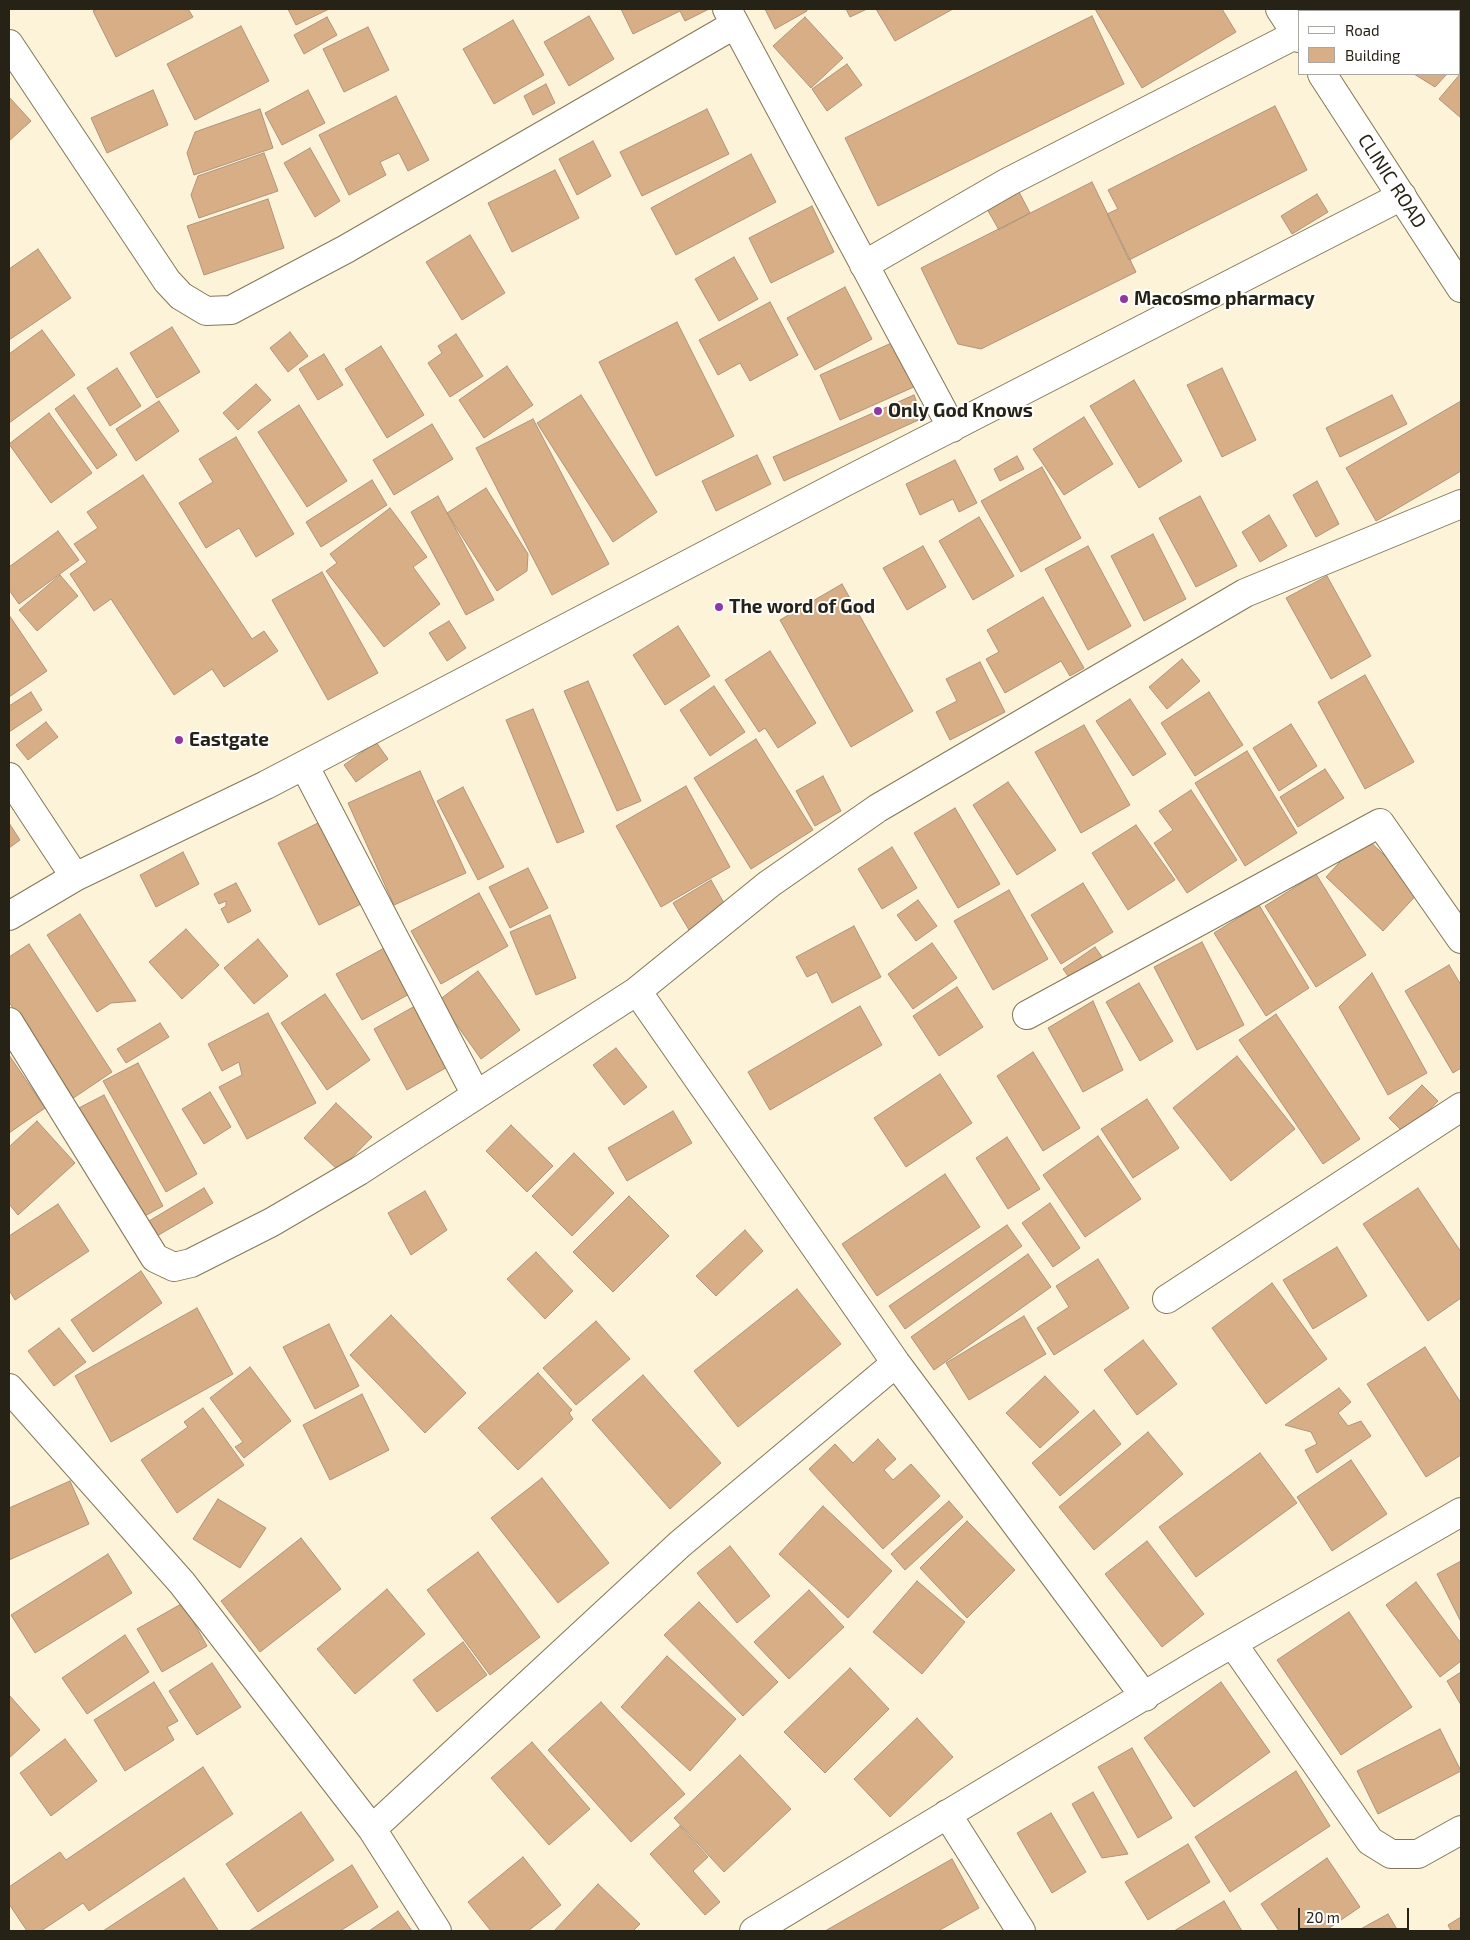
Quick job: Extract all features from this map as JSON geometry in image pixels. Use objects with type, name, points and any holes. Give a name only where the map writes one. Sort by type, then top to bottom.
[{"type":"street","points":[[864,265],[1008,182],[1298,36],[1280,9]]},
{"type":"street","points":[[9,44],[167,281],[181,296],[206,312],[231,310],[337,254],[730,17],[952,428]]},
{"type":"street","name":"CLINIC ROAD","points":[[1323,75],[1461,288]]},
{"type":"street","points":[[9,916],[75,877],[304,765],[1402,196]]},
{"type":"street","points":[[9,1022],[155,1258],[174,1267],[191,1264],[272,1222],[359,1171],[637,991],[769,884],[886,803],[1245,593],[1461,504]]},
{"type":"street","points":[[304,765],[476,1095]]},
{"type":"street","points":[[9,777],[75,877]]},
{"type":"street","points":[[1027,1015],[1380,823],[1461,940]]},
{"type":"street","points":[[637,991],[896,1363],[1144,1697]]},
{"type":"street","points":[[1167,1299],[1461,1107]]},
{"type":"street","points":[[372,1829],[566,1646],[680,1544],[896,1363]]},
{"type":"street","points":[[9,1388],[182,1583],[372,1829],[437,1931]]},
{"type":"street","points":[[754,1931],[1233,1644],[1461,1512]]},
{"type":"street","points":[[1233,1644],[1370,1841],[1391,1854],[1418,1854],[1461,1830]]},
{"type":"street","points":[[947,1814],[1021,1931]]},
{"type":"building","points":[[97,9],[188,9],[193,17],[116,57],[93,11]]},
{"type":"building","points":[[288,9],[329,9],[296,25]]},
{"type":"building","points":[[621,9],[709,9],[685,21],[680,11],[633,34]]},
{"type":"building","points":[[765,9],[806,9],[807,11],[775,29]]},
{"type":"building","points":[[846,9],[867,9],[850,17]]},
{"type":"building","points":[[876,9],[953,9],[895,41]]},
{"type":"building","points":[[1095,9],[1222,9],[1236,32],[1142,88]]},
{"type":"building","points":[[1346,9],[1382,10],[1347,10]]},
{"type":"building","points":[[589,16],[614,59],[569,86],[544,42]]},
{"type":"building","points":[[1092,16],[1124,84],[878,206],[845,138]]},
{"type":"building","points":[[327,17],[337,35],[304,54],[294,35]]},
{"type":"building","points":[[805,17],[843,58],[811,88],[773,46]]},
{"type":"building","points":[[1461,19],[1460,59],[1460,20]]},
{"type":"building","points":[[513,20],[544,75],[494,104],[463,49]]},
{"type":"building","points":[[241,26],[269,81],[195,120],[167,64]]},
{"type":"building","points":[[368,27],[389,70],[344,92],[323,49]]},
{"type":"building","points":[[847,64],[862,85],[827,111],[812,89]]},
{"type":"building","points":[[1461,73],[1461,118],[1439,99]]},
{"type":"building","points":[[1416,75],[1446,75],[1435,87]]},
{"type":"building","points":[[546,84],[555,103],[533,115],[524,96]]},
{"type":"building","points":[[153,90],[168,125],[107,153],[91,118]]},
{"type":"building","points":[[308,90],[325,123],[282,145],[265,113]]},
{"type":"building","points":[[396,96],[429,160],[408,171],[399,153],[380,162],[386,175],[349,195],[319,135]]},
{"type":"building","points":[[9,97],[31,121],[9,141]]},
{"type":"building","points":[[1275,106],[1307,170],[1129,260],[1107,214],[1118,209],[1108,190]]},
{"type":"building","points":[[260,109],[273,148],[194,175],[187,153],[195,132]]},
{"type":"building","points":[[707,109],[729,154],[642,196],[620,152]]},
{"type":"building","points":[[593,141],[611,176],[577,195],[559,159]]},
{"type":"building","points":[[310,148],[340,201],[315,217],[284,163]]},
{"type":"building","points":[[264,153],[278,191],[199,218],[191,195],[198,176]]},
{"type":"building","points":[[751,154],[776,202],[676,255],[651,208]]},
{"type":"building","points":[[555,170],[579,218],[512,252],[488,203]]},
{"type":"building","points":[[1092,182],[1136,272],[981,349],[958,344],[921,268]]},
{"type":"building","points":[[1019,192],[1030,213],[999,230],[987,209]]},
{"type":"building","points":[[1317,194],[1328,212],[1292,234],[1281,216]]},
{"type":"building","points":[[268,199],[284,248],[204,275],[187,226]]},
{"type":"building","points":[[812,206],[834,252],[771,283],[749,238]]},
{"type":"building","points":[[470,235],[505,293],[462,320],[426,262]]},
{"type":"building","points":[[38,249],[71,298],[9,340],[9,269]]},
{"type":"building","points":[[734,257],[758,299],[719,321],[695,279]]},
{"type":"building","points":[[845,287],[872,339],[815,370],[787,318]]},
{"type":"building","points":[[770,302],[798,355],[750,381],[740,363],[718,375],[699,340]]},
{"type":"building","points":[[677,322],[734,436],[656,476],[599,362]]},
{"type":"building","points":[[172,327],[200,372],[157,398],[130,353]]},
{"type":"building","points":[[42,330],[75,375],[9,423],[9,354]]},
{"type":"building","points":[[290,332],[308,356],[288,372],[270,348]]},
{"type":"building","points":[[456,334],[483,376],[450,397],[428,363],[442,353],[438,346]]},
{"type":"building","points":[[896,341],[916,386],[840,420],[820,375]]},
{"type":"building","points":[[381,346],[424,415],[387,438],[345,369]]},
{"type":"building","points":[[324,354],[343,385],[318,400],[299,369]]},
{"type":"building","points":[[507,366],[533,405],[484,438],[459,400]]},
{"type":"building","points":[[117,368],[141,406],[110,426],[87,388]]},
{"type":"building","points":[[1222,368],[1256,440],[1222,457],[1187,385]]},
{"type":"building","points":[[1134,380],[1182,461],[1139,488],[1090,406]]},
{"type":"building","points":[[256,384],[271,400],[238,430],[223,413]]},
{"type":"building","points":[[74,395],[117,455],[97,469],[55,409]]},
{"type":"building","points":[[581,395],[657,512],[613,542],[537,423]]},
{"type":"building","points":[[914,395],[923,418],[784,481],[773,457]]},
{"type":"building","points":[[1392,395],[1407,424],[1340,457],[1326,428]]},
{"type":"building","points":[[159,401],[179,431],[136,461],[116,429]]},
{"type":"building","points":[[1461,401],[1461,471],[1376,521],[1346,468]]},
{"type":"building","points":[[299,405],[347,481],[307,507],[258,432]]},
{"type":"building","points":[[49,413],[92,473],[51,503],[9,444]]},
{"type":"building","points":[[1084,417],[1113,464],[1064,495],[1033,449]]},
{"type":"building","points":[[533,419],[609,564],[552,595],[476,448]]},
{"type":"building","points":[[432,424],[453,459],[394,495],[373,460]]},
{"type":"building","points":[[236,437],[294,534],[256,557],[239,528],[206,548],[179,503],[213,482],[199,459]]},
{"type":"building","points":[[757,455],[771,484],[716,511],[702,481]]},
{"type":"building","points":[[1017,456],[1024,469],[1000,481],[994,469]]},
{"type":"building","points":[[955,460],[977,503],[959,512],[953,499],[920,515],[906,484]]},
{"type":"building","points":[[1042,467],[1081,538],[1021,572],[981,501]]},
{"type":"building","points":[[143,475],[252,639],[264,631],[278,651],[224,687],[212,669],[174,695],[111,599],[94,611],[70,574],[87,562],[74,544],[98,528],[87,512]]},
{"type":"building","points":[[372,480],[387,505],[321,547],[306,522]]},
{"type":"building","points":[[1317,481],[1339,524],[1316,537],[1293,495]]},
{"type":"building","points":[[486,488],[528,554],[527,571],[497,591],[447,513]]},
{"type":"building","points":[[438,496],[494,600],[466,615],[411,512]]},
{"type":"building","points":[[1200,496],[1237,566],[1196,587],[1159,518]]},
{"type":"building","points":[[390,508],[427,557],[413,567],[440,604],[384,647],[326,571],[337,563],[330,554]]},
{"type":"building","points":[[1269,515],[1287,546],[1260,562],[1242,532]]},
{"type":"building","points":[[979,517],[1014,576],[973,600],[939,541]]},
{"type":"building","points":[[58,531],[79,560],[19,604],[9,590],[9,567]]},
{"type":"building","points":[[1153,534],[1186,599],[1144,621],[1111,556]]},
{"type":"building","points":[[923,546],[946,587],[907,610],[883,568]]},
{"type":"building","points":[[1088,546],[1131,626],[1088,650],[1045,569]]},
{"type":"building","points":[[322,572],[378,673],[328,700],[272,600]]},
{"type":"building","points":[[60,575],[78,596],[37,631],[19,610]]},
{"type":"building","points":[[1327,576],[1371,656],[1331,679],[1286,598]]},
{"type":"building","points":[[842,584],[913,711],[851,747],[780,620]]},
{"type":"building","points":[[1043,597],[1084,668],[1070,676],[1061,661],[1005,693],[986,659],[999,652],[987,630]]},
{"type":"building","points":[[9,615],[47,671],[9,697]]},
{"type":"building","points":[[449,621],[466,648],[447,661],[429,633]]},
{"type":"building","points":[[678,626],[710,676],[665,705],[633,655]]},
{"type":"building","points":[[770,651],[816,723],[778,748],[765,728],[759,732],[725,680]]},
{"type":"building","points":[[1182,659],[1200,681],[1167,709],[1149,687]]},
{"type":"building","points":[[980,662],[1005,712],[950,740],[936,712],[957,701],[946,679]]},
{"type":"building","points":[[1365,675],[1414,762],[1365,789],[1318,702]]},
{"type":"building","points":[[588,681],[641,801],[617,811],[564,691]]},
{"type":"building","points":[[714,686],[745,732],[710,756],[680,710]]},
{"type":"building","points":[[31,692],[42,710],[9,732],[9,706]]},
{"type":"building","points":[[1209,692],[1243,745],[1195,776],[1161,723]]},
{"type":"building","points":[[1130,699],[1166,754],[1133,776],[1096,721]]},
{"type":"building","points":[[533,709],[584,832],[557,843],[506,720]]},
{"type":"building","points":[[46,722],[58,737],[28,760],[16,745]]},
{"type":"building","points":[[1291,724],[1317,766],[1279,791],[1253,748]]},
{"type":"building","points":[[1084,725],[1130,805],[1081,833],[1035,752]]},
{"type":"building","points":[[756,739],[813,830],[751,869],[694,778]]},
{"type":"building","points":[[376,742],[388,759],[356,782],[344,765]]},
{"type":"building","points":[[1247,751],[1297,833],[1245,866],[1195,783]]},
{"type":"building","points":[[1325,769],[1344,798],[1298,827],[1280,797]]},
{"type":"building","points":[[420,771],[466,873],[394,905],[348,803]]},
{"type":"building","points":[[823,776],[841,811],[815,826],[796,791]]},
{"type":"building","points":[[1008,782],[1056,850],[1017,875],[973,805]]},
{"type":"building","points":[[686,786],[730,867],[661,907],[616,826]]},
{"type":"building","points":[[463,787],[504,867],[478,880],[437,801]]},
{"type":"building","points":[[1191,790],[1237,860],[1187,893],[1154,843],[1173,830],[1159,811]]},
{"type":"building","points":[[955,808],[1000,884],[958,908],[914,833]]},
{"type":"building","points":[[330,817],[371,899],[319,925],[278,843]]},
{"type":"building","points":[[9,823],[20,840],[9,848]]},
{"type":"building","points":[[1136,825],[1175,880],[1128,910],[1092,853]]},
{"type":"building","points":[[1364,836],[1421,890],[1383,931],[1326,877]]},
{"type":"building","points":[[892,847],[917,888],[882,909],[858,869]]},
{"type":"building","points":[[183,852],[199,884],[156,907],[140,875]]},
{"type":"building","points":[[528,868],[548,908],[510,928],[489,887]]},
{"type":"building","points":[[1316,874],[1366,955],[1316,987],[1265,906]]},
{"type":"building","points":[[711,880],[729,912],[692,935],[673,903]]},
{"type":"building","points":[[236,883],[251,911],[228,923],[221,909],[226,906],[226,901],[219,904],[214,894]]},
{"type":"building","points":[[1083,883],[1113,932],[1061,964],[1031,915]]},
{"type":"building","points":[[1009,890],[1048,959],[993,990],[954,921]]},
{"type":"building","points":[[479,893],[508,946],[441,984],[411,931]]},
{"type":"building","points":[[918,900],[937,926],[916,941],[897,915]]},
{"type":"building","points":[[1259,905],[1309,988],[1266,1016],[1214,933]]},
{"type":"building","points":[[80,914],[136,1001],[111,1003],[97,1012],[47,935]]},
{"type":"building","points":[[550,915],[576,978],[536,995],[510,932]]},
{"type":"building","points":[[854,926],[881,977],[832,1003],[817,972],[807,977],[796,957]]},
{"type":"building","points":[[186,929],[219,965],[182,999],[149,962]]},
{"type":"building","points":[[258,939],[288,976],[254,1004],[224,968]]},
{"type":"building","points":[[399,940],[424,986],[362,1020],[336,974]]},
{"type":"building","points":[[1202,942],[1244,1025],[1197,1050],[1154,967]]},
{"type":"building","points":[[932,943],[957,978],[913,1009],[888,974]]},
{"type":"building","points":[[29,944],[112,1072],[72,1099],[9,1002],[9,957]]},
{"type":"building","points":[[1095,947],[1102,957],[1071,980],[1063,969]]},
{"type":"building","points":[[1449,965],[1461,985],[1461,1068],[1453,1073],[1405,991]]},
{"type":"building","points":[[478,971],[520,1030],[481,1059],[439,1000]]},
{"type":"building","points":[[1372,973],[1427,1073],[1388,1095],[1339,1007]]},
{"type":"building","points":[[1139,983],[1173,1041],[1140,1061],[1106,1002]]},
{"type":"building","points":[[957,987],[983,1027],[939,1056],[913,1016]]},
{"type":"building","points":[[325,994],[370,1060],[327,1090],[281,1023]]},
{"type":"building","points":[[1093,1001],[1123,1070],[1083,1092],[1048,1028]]},
{"type":"building","points":[[415,1006],[449,1066],[407,1090],[374,1029]]},
{"type":"building","points":[[860,1006],[882,1045],[770,1110],[748,1072]]},
{"type":"building","points":[[268,1013],[316,1103],[247,1139],[219,1087],[242,1075],[239,1062],[222,1071],[208,1044]]},
{"type":"building","points":[[1276,1014],[1360,1139],[1323,1164],[1239,1040]]},
{"type":"building","points":[[160,1023],[169,1037],[126,1063],[117,1049]]},
{"type":"building","points":[[616,1048],[647,1087],[624,1105],[593,1065]]},
{"type":"building","points":[[1033,1052],[1080,1128],[1043,1151],[997,1076]]},
{"type":"building","points":[[9,1055],[45,1108],[9,1133]]},
{"type":"building","points":[[1237,1056],[1295,1129],[1231,1181],[1173,1108]]},
{"type":"building","points":[[138,1063],[197,1174],[166,1192],[103,1081]]},
{"type":"building","points":[[940,1074],[972,1123],[906,1167],[874,1118]]},
{"type":"building","points":[[1422,1085],[1438,1101],[1406,1135],[1389,1118]]},
{"type":"building","points":[[210,1092],[231,1127],[204,1144],[182,1109]]},
{"type":"building","points":[[104,1095],[163,1206],[132,1223],[69,1113]]},
{"type":"building","points":[[1147,1099],[1179,1148],[1133,1178],[1101,1129]]},
{"type":"building","points":[[336,1103],[372,1137],[339,1171],[304,1138]]},
{"type":"building","points":[[673,1111],[692,1143],[627,1181],[608,1148]]},
{"type":"building","points":[[37,1121],[75,1163],[18,1215],[9,1204],[9,1147]]},
{"type":"building","points":[[511,1125],[553,1166],[527,1192],[486,1151]]},
{"type":"building","points":[[1098,1136],[1141,1199],[1085,1237],[1043,1175]]},
{"type":"building","points":[[1007,1137],[1040,1189],[1008,1209],[976,1158]]},
{"type":"building","points":[[574,1153],[614,1193],[572,1236],[532,1196]]},
{"type":"building","points":[[945,1174],[980,1227],[877,1296],[842,1244]]},
{"type":"building","points":[[204,1188],[213,1203],[157,1236],[149,1221]]},
{"type":"building","points":[[1418,1188],[1461,1252],[1461,1298],[1428,1321],[1363,1224]]},
{"type":"building","points":[[425,1191],[447,1230],[411,1255],[388,1213]]},
{"type":"building","points":[[629,1196],[669,1236],[613,1292],[573,1252]]},
{"type":"building","points":[[1050,1203],[1080,1248],[1053,1267],[1022,1223]]},
{"type":"building","points":[[58,1204],[89,1251],[15,1300],[9,1290],[9,1236]]},
{"type":"building","points":[[1007,1225],[1022,1246],[905,1329],[889,1306]]},
{"type":"building","points":[[745,1230],[763,1251],[716,1296],[696,1276]]},
{"type":"building","points":[[1337,1247],[1367,1296],[1313,1329],[1283,1280]]},
{"type":"building","points":[[536,1252],[573,1291],[545,1319],[507,1279]]},
{"type":"building","points":[[1028,1254],[1051,1287],[934,1370],[911,1337]]},
{"type":"building","points":[[1098,1259],[1129,1308],[1054,1355],[1037,1328],[1069,1307],[1056,1286]]},
{"type":"building","points":[[141,1271],[162,1303],[93,1352],[71,1320]]},
{"type":"building","points":[[1272,1283],[1327,1359],[1266,1404],[1212,1328]]},
{"type":"building","points":[[797,1289],[841,1344],[738,1427],[694,1371]]},
{"type":"building","points":[[197,1308],[233,1374],[111,1442],[75,1376]]},
{"type":"building","points":[[391,1315],[466,1393],[425,1433],[350,1355]]},
{"type":"building","points":[[1024,1316],[1046,1354],[969,1400],[946,1363]]},
{"type":"building","points":[[596,1321],[630,1359],[576,1405],[543,1368]]},
{"type":"building","points":[[329,1324],[359,1386],[315,1409],[283,1347]]},
{"type":"building","points":[[59,1328],[86,1362],[54,1386],[28,1351]]},
{"type":"building","points":[[1143,1340],[1177,1384],[1137,1415],[1104,1370]]},
{"type":"building","points":[[1425,1347],[1461,1403],[1461,1455],[1426,1477],[1367,1384]]},
{"type":"building","points":[[250,1367],[291,1421],[244,1458],[235,1447],[243,1442],[210,1398]]},
{"type":"building","points":[[538,1373],[572,1410],[569,1413],[573,1419],[518,1470],[478,1428]]},
{"type":"building","points":[[643,1375],[721,1463],[670,1509],[592,1420]]},
{"type":"building","points":[[1045,1376],[1079,1412],[1040,1448],[1006,1413]]},
{"type":"building","points":[[1339,1388],[1351,1402],[1338,1413],[1348,1426],[1361,1421],[1371,1436],[1317,1473],[1305,1450],[1317,1444],[1311,1432],[1285,1425]]},
{"type":"building","points":[[362,1394],[389,1450],[330,1480],[303,1425]]},
{"type":"building","points":[[203,1408],[244,1465],[177,1513],[141,1460],[188,1427],[184,1422]]},
{"type":"building","points":[[1094,1410],[1121,1444],[1060,1496],[1032,1463]]},
{"type":"building","points":[[1148,1432],[1183,1474],[1094,1550],[1059,1507]]},
{"type":"building","points":[[878,1439],[896,1459],[884,1470],[893,1480],[911,1464],[940,1496],[883,1549],[809,1469],[835,1444],[853,1463]]},
{"type":"building","points":[[1260,1453],[1297,1503],[1196,1577],[1159,1527]]},
{"type":"building","points":[[1351,1460],[1387,1514],[1332,1551],[1297,1497]]},
{"type":"building","points":[[542,1478],[609,1563],[558,1603],[491,1518]]},
{"type":"building","points":[[70,1481],[89,1524],[9,1560],[9,1508]]},
{"type":"building","points":[[218,1499],[266,1528],[240,1568],[193,1539]]},
{"type":"building","points":[[949,1501],[963,1517],[905,1570],[891,1554]]},
{"type":"building","points":[[823,1506],[892,1571],[848,1618],[779,1554]]},
{"type":"building","points":[[967,1521],[1015,1570],[967,1618],[920,1568]]},
{"type":"building","points":[[301,1538],[341,1589],[260,1652],[221,1601]]},
{"type":"building","points":[[1147,1541],[1204,1614],[1162,1647],[1105,1574]]},
{"type":"building","points":[[730,1546],[770,1596],[737,1623],[697,1573]]},
{"type":"building","points":[[478,1552],[540,1637],[490,1675],[427,1590]]},
{"type":"building","points":[[108,1554],[132,1593],[35,1653],[11,1615]]},
{"type":"building","points":[[1461,1561],[1461,1622],[1437,1574]]},
{"type":"building","points":[[917,1581],[965,1622],[922,1674],[873,1632]]},
{"type":"building","points":[[1416,1582],[1461,1643],[1461,1661],[1440,1677],[1386,1605]]},
{"type":"building","points":[[387,1589],[425,1634],[355,1694],[317,1649]]},
{"type":"building","points":[[809,1590],[844,1627],[789,1679],[754,1642]]},
{"type":"building","points":[[699,1602],[778,1682],[743,1716],[664,1635]]},
{"type":"building","points":[[183,1603],[207,1646],[162,1672],[137,1629]]},
{"type":"building","points":[[1349,1612],[1412,1707],[1341,1755],[1277,1660]]},
{"type":"building","points":[[125,1635],[149,1672],[87,1714],[62,1678]]},
{"type":"building","points":[[463,1642],[487,1675],[437,1712],[413,1680]]},
{"type":"building","points":[[667,1656],[736,1719],[690,1771],[621,1707]]},
{"type":"building","points":[[212,1663],[241,1707],[197,1735],[169,1691]]},
{"type":"building","points":[[850,1668],[889,1709],[825,1773],[784,1732]]},
{"type":"building","points":[[1461,1672],[1461,1705],[1447,1681]]},
{"type":"building","points":[[154,1682],[178,1721],[167,1727],[174,1740],[125,1771],[94,1720]]},
{"type":"building","points":[[1221,1682],[1270,1752],[1194,1807],[1144,1738]]},
{"type":"building","points":[[9,1695],[40,1730],[9,1758]]},
{"type":"building","points":[[601,1702],[685,1794],[631,1842],[548,1750]]},
{"type":"building","points":[[917,1718],[953,1757],[890,1817],[854,1779]]},
{"type":"building","points":[[1440,1729],[1461,1771],[1378,1814],[1357,1771]]},
{"type":"building","points":[[65,1739],[97,1781],[51,1816],[20,1773]]},
{"type":"building","points":[[532,1742],[590,1809],[549,1845],[491,1778]]},
{"type":"building","points":[[1132,1748],[1172,1818],[1138,1838],[1098,1767]]},
{"type":"building","points":[[740,1755],[791,1809],[724,1872],[674,1818]]},
{"type":"building","points":[[203,1767],[233,1814],[89,1911],[83,1903],[41,1931],[27,1931],[9,1904],[9,1887],[60,1852],[66,1860]]},
{"type":"building","points":[[1296,1771],[1330,1826],[1230,1892],[1195,1837]]},
{"type":"building","points":[[1093,1792],[1128,1854],[1102,1858],[1072,1804]]},
{"type":"building","points":[[301,1812],[334,1860],[258,1912],[226,1864]]},
{"type":"building","points":[[1051,1813],[1086,1872],[1052,1893],[1017,1833]]},
{"type":"building","points":[[680,1826],[708,1857],[693,1871],[720,1902],[705,1915],[650,1854]]},
{"type":"building","points":[[1188,1844],[1210,1882],[1148,1920],[1125,1882]]},
{"type":"building","points":[[523,1857],[561,1905],[528,1931],[491,1931],[468,1902]]},
{"type":"building","points":[[1327,1858],[1360,1907],[1325,1931],[1279,1931],[1261,1904]]},
{"type":"building","points":[[952,1859],[979,1908],[938,1931],[825,1931]]},
{"type":"building","points":[[352,1865],[378,1907],[340,1931],[249,1931]]},
{"type":"building","points":[[184,1878],[218,1930],[103,1931]]},
{"type":"building","points":[[598,1884],[640,1924],[633,1931],[554,1931]]},
{"type":"building","points":[[1224,1901],[1242,1931],[1174,1931]]},
{"type":"building","points":[[398,1911],[412,1931],[369,1931]]},
{"type":"building","points":[[1388,1914],[1398,1931],[1357,1931]]},
{"type":"building","points":[[1461,1917],[1461,1931],[1451,1931],[1448,1925]]},
{"type":"place","name":"Macosmo pharmacy","points":[[1124,299]]},
{"type":"place","name":"Only God Knows","points":[[878,411]]},
{"type":"place","name":"The word of God","points":[[719,607]]},
{"type":"place","name":"Eastgate","points":[[179,740]]}]
